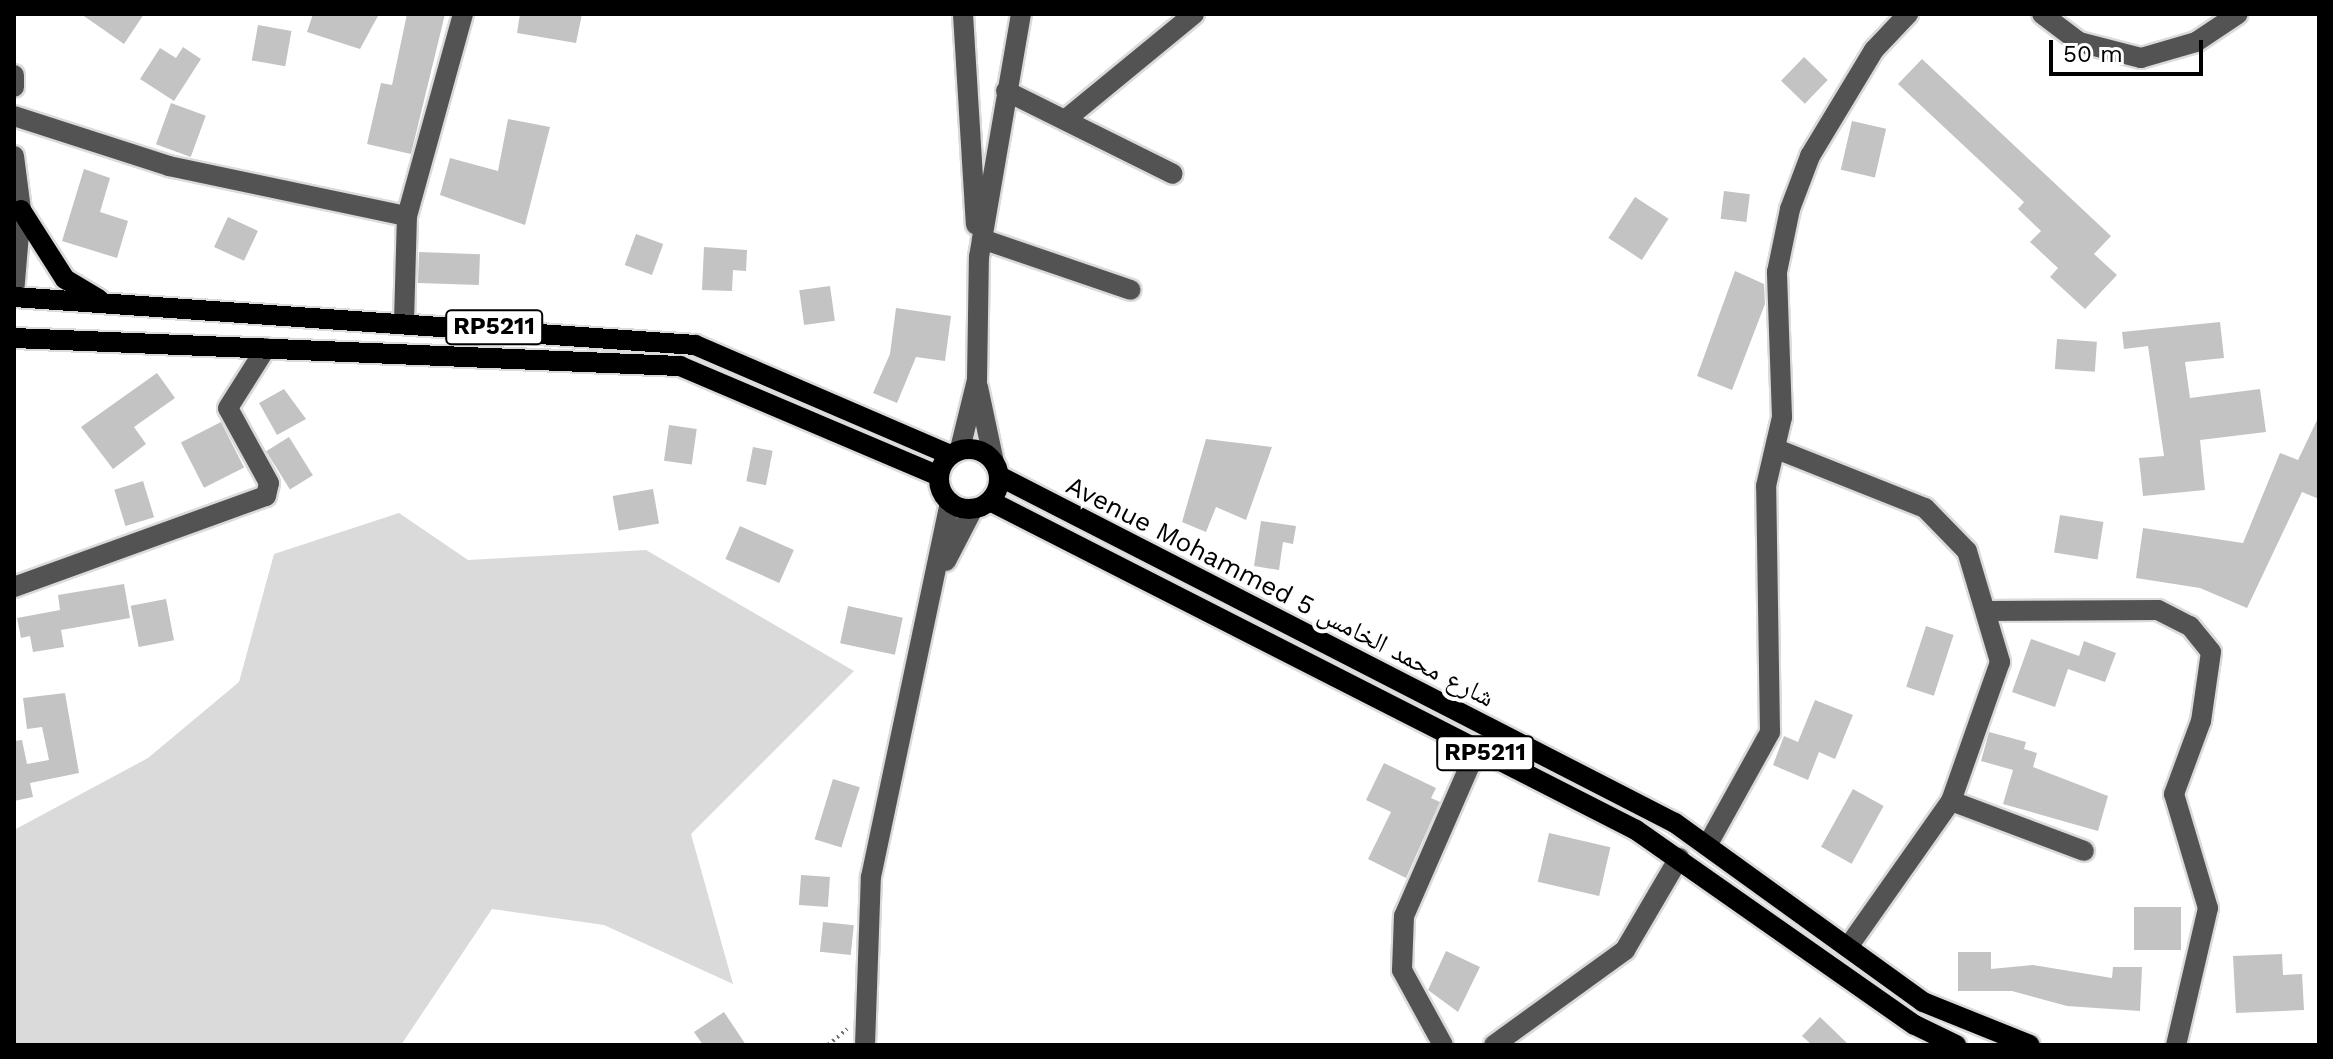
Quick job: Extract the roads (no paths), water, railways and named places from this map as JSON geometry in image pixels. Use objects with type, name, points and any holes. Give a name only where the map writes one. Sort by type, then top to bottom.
[{"type":"main road","points":[[21,210],[65,279],[105,303]]},
{"type":"main road","name":"RP5211","points":[[14,296],[695,345],[955,452],[982,451],[996,469]]},
{"type":"main road","name":"RP5211","points":[[14,338],[680,366],[939,476]]},
{"type":"main road","points":[[950,502],[939,476],[955,452]]},
{"type":"main road","points":[[981,505],[996,469]]},
{"type":"main road","name":"Avenue Mohammed 5 شارع محمد الخامس","points":[[996,469],[1708,844],[1923,1002],[2030,1045]]},
{"type":"main road","name":"RP5211","points":[[950,502],[981,505]]},
{"type":"main road","name":"Avenue Mohammed 5 شارع محمد الخامس","points":[[981,505],[1477,749],[1679,858],[1915,1025],[1956,1045]]},
{"type":"street","points":[[404,322],[407,216],[463,14]]},
{"type":"street","points":[[963,14],[980,248],[977,380],[996,469]]},
{"type":"street","points":[[980,248],[1021,14]]},
{"type":"street","points":[[1065,120],[1194,14]]},
{"type":"street","points":[[1874,50],[1886,14]]},
{"type":"street","points":[[1708,844],[1770,732],[1766,486],[1779,450],[1784,385],[1777,272],[1790,209],[1810,156],[1874,50],[1908,14]]},
{"type":"street","points":[[2042,14],[2079,42],[2141,58],[2196,42],[2238,14]]},
{"type":"street","points":[[14,75],[14,87]]},
{"type":"street","points":[[1006,91],[1173,174]]},
{"type":"street","points":[[14,116],[169,166],[407,216]]},
{"type":"street","points":[[14,156],[21,210],[14,296]]},
{"type":"street","points":[[980,248],[1131,290]]},
{"type":"street","points":[[14,587],[266,496],[269,483],[228,408],[266,348]]},
{"type":"street","points":[[955,452],[977,380]]},
{"type":"street","points":[[1779,450],[1879,485],[1947,524],[1975,567],[2001,649],[1997,682],[1951,801],[1848,947]]},
{"type":"street","points":[[865,1045],[871,877],[896,731],[937,579],[950,502]]},
{"type":"street","points":[[937,579],[981,505]]},
{"type":"street","points":[[1988,611],[2158,610],[2190,626],[2211,652],[2208,695],[2174,794],[2208,908],[2176,1045]]},
{"type":"street","points":[[1443,1045],[1405,979],[1404,916],[1477,749]]},
{"type":"street","points":[[1951,801],[2084,851]]},
{"type":"street","points":[[1494,1045],[1625,950],[1679,858]]}]
